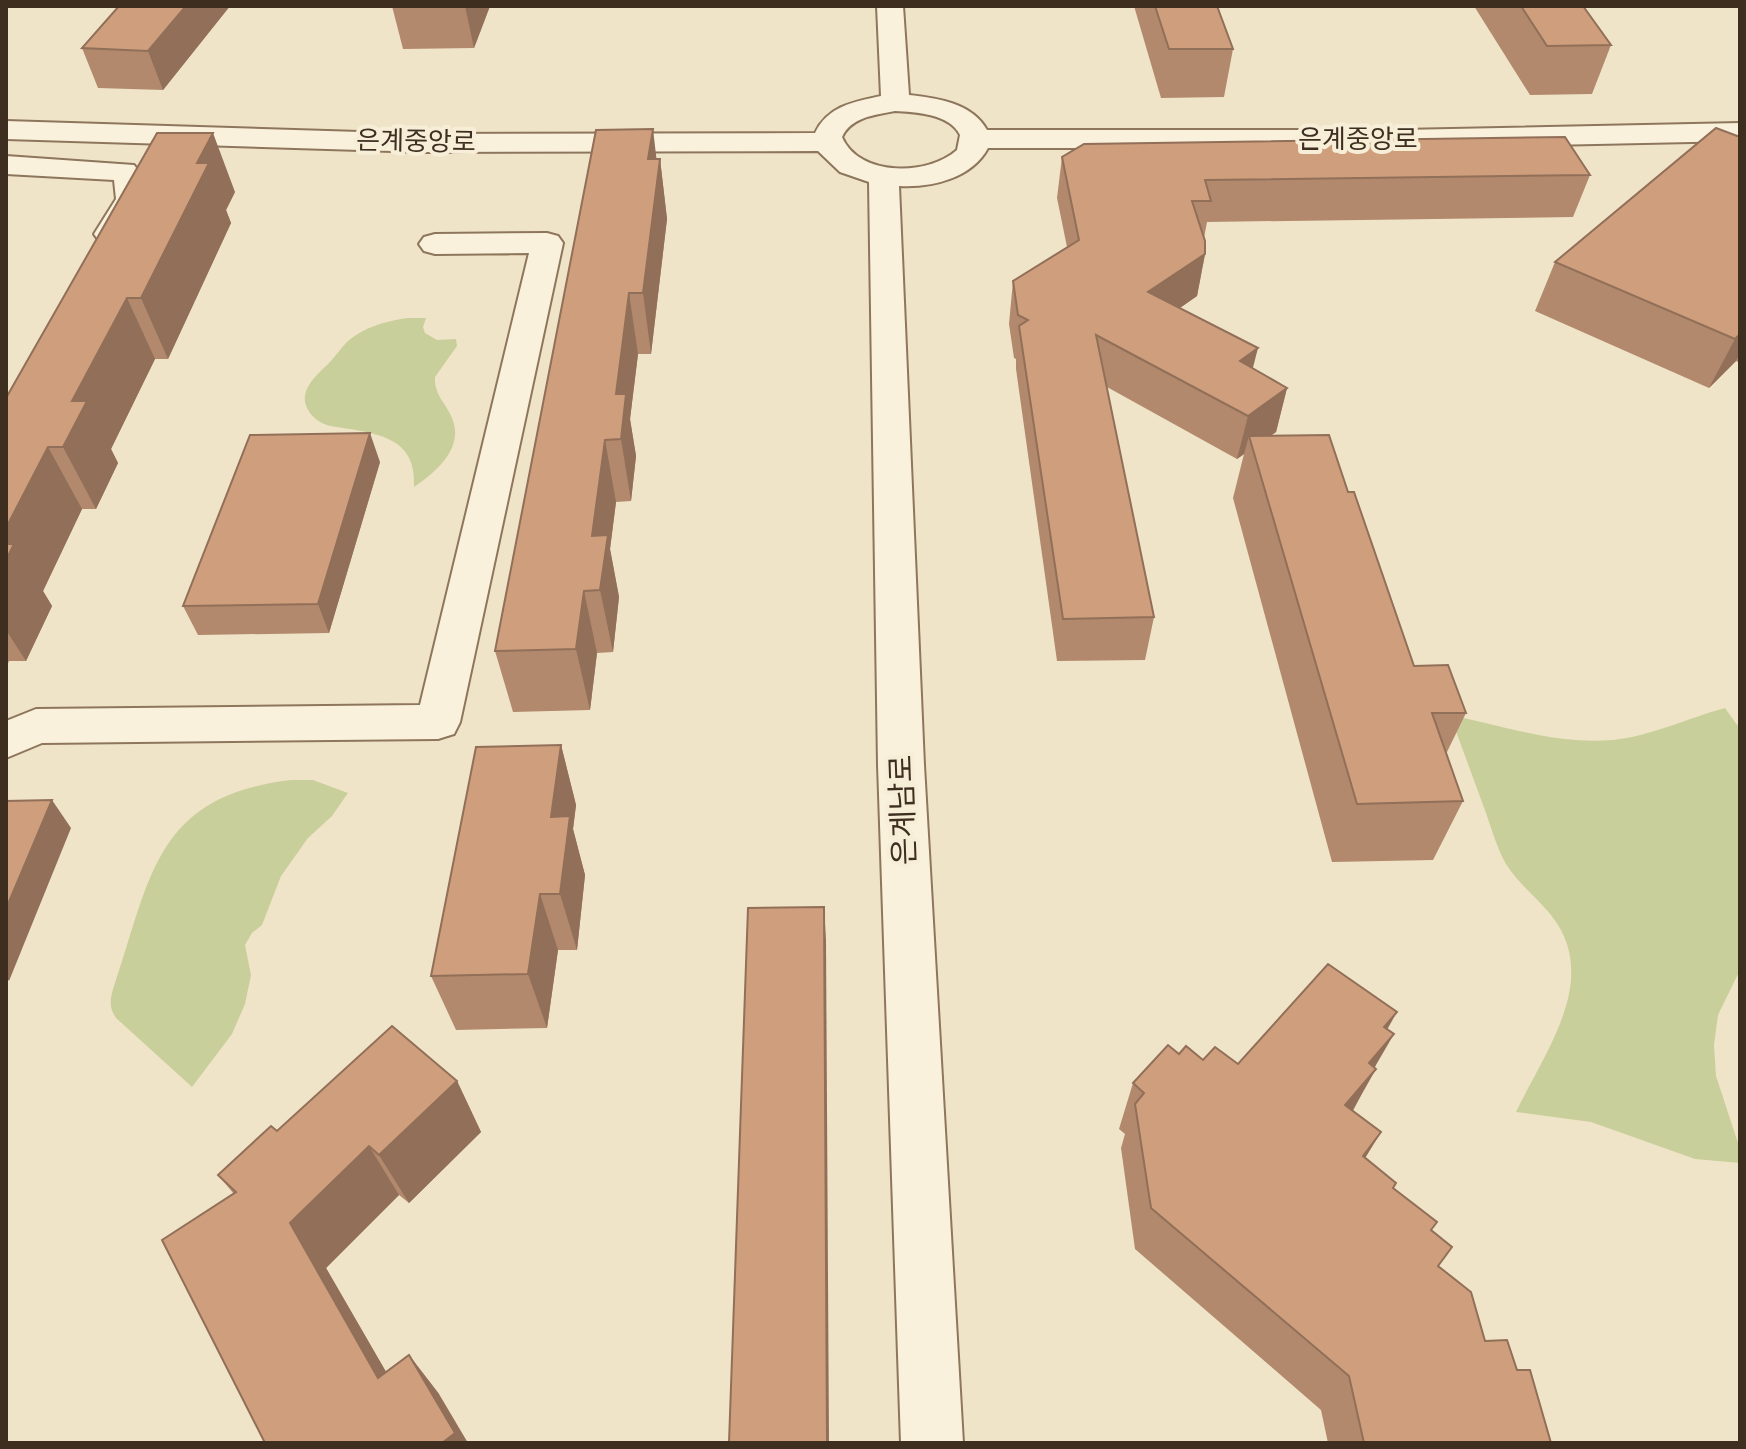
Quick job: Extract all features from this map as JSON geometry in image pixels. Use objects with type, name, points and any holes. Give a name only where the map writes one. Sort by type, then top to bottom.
[{"type":"street","points":[[890,6],[895,102]]},
{"type":"street","points":[[895,102],[941,108],[959,116],[971,127],[975,139],[972,151],[948,170],[906,178],[884,177],[845,164],[832,154],[827,142],[829,130],[838,119],[873,104],[895,102]]},
{"type":"street","name":"은계중앙로","points":[[6,130],[425,143],[827,142]]},
{"type":"street","name":"은계중앙로","points":[[975,139],[1401,139],[1740,132]]},
{"type":"street","points":[[6,165],[123,171],[132,182],[131,199],[92,266]]},
{"type":"street","name":"은계남로","points":[[884,177],[901,765],[932,1443]]},
{"type":"street","points":[[6,741],[36,726],[438,722],[547,243],[435,244]]},
{"type":"green space","points":[[408,318],[426,318],[425,333],[437,340],[456,339],[457,346],[435,377],[438,394],[455,429],[451,449],[439,467],[414,487],[413,469],[400,446],[375,434],[323,423],[310,413],[305,398],[309,385],[353,337],[375,326]]},
{"type":"green space","points":[[1725,708],[1740,729],[1740,970],[1718,1015],[1714,1045],[1716,1076],[1740,1149],[1740,1163],[1695,1159],[1591,1122],[1516,1112],[1551,1044],[1569,996],[1571,972],[1568,948],[1558,925],[1503,858],[1450,715],[1531,734],[1592,741],[1641,735]]},
{"type":"green space","points":[[291,780],[313,780],[348,793],[332,816],[308,838],[281,876],[262,925],[252,933],[245,945],[251,975],[245,1004],[232,1034],[192,1087],[116,1018],[112,1011],[113,989],[150,878],[165,849],[184,824],[211,804],[246,789]]},
{"type":"building","points":[[119,6],[186,6],[148,51],[82,48]]},
{"type":"building","points":[[1155,6],[1217,6],[1233,49],[1169,49]]},
{"type":"building","points":[[1521,6],[1583,6],[1611,45],[1547,46]]},
{"type":"building","points":[[1716,128],[1740,137],[1740,334],[1735,339],[1555,262]]},
{"type":"building","points":[[653,129],[648,159],[660,159],[643,293],[629,293],[616,394],[626,394],[621,439],[605,440],[592,536],[608,535],[600,590],[584,591],[576,649],[495,651],[596,130]]},
{"type":"building","points":[[157,133],[213,133],[197,163],[209,163],[141,298],[127,298],[72,401],[87,401],[63,447],[48,447],[6,528],[6,398]]},
{"type":"building","points":[[1565,137],[1590,175],[1205,180],[1211,201],[1192,201],[1205,241],[1205,254],[1148,292],[1258,348],[1240,361],[1287,388],[1248,416],[1096,335],[1154,617],[1063,619],[1019,326],[1028,320],[1018,315],[1013,281],[1079,240],[1062,157],[1084,144]]},
{"type":"building","points":[[370,433],[318,604],[183,606],[250,435]]},
{"type":"building","points":[[1329,435],[1348,492],[1354,492],[1414,666],[1448,665],[1466,713],[1432,713],[1463,801],[1357,804],[1249,436]]},
{"type":"building","points":[[6,544],[14,544],[6,560]]},
{"type":"building","points":[[561,745],[551,817],[570,816],[560,894],[540,894],[528,974],[431,976],[476,747]]},
{"type":"building","points":[[52,800],[6,909],[6,801]]},
{"type":"building","points":[[824,907],[827,1443],[729,1443],[748,908]]},
{"type":"building","points":[[1328,964],[1397,1012],[1384,1027],[1394,1034],[1369,1063],[1376,1069],[1345,1105],[1381,1132],[1363,1156],[1396,1183],[1393,1188],[1437,1222],[1431,1230],[1452,1247],[1438,1266],[1471,1292],[1485,1341],[1507,1340],[1517,1370],[1530,1370],[1551,1443],[1364,1443],[1349,1376],[1151,1208],[1135,1104],[1144,1093],[1133,1083],[1168,1045],[1179,1054],[1186,1046],[1203,1060],[1215,1047],[1238,1064]]},
{"type":"building","points":[[392,1026],[457,1081],[379,1155],[369,1146],[290,1223],[378,1378],[409,1355],[455,1433],[442,1443],[265,1443],[162,1240],[236,1192],[218,1175],[271,1126],[277,1131]]}]
